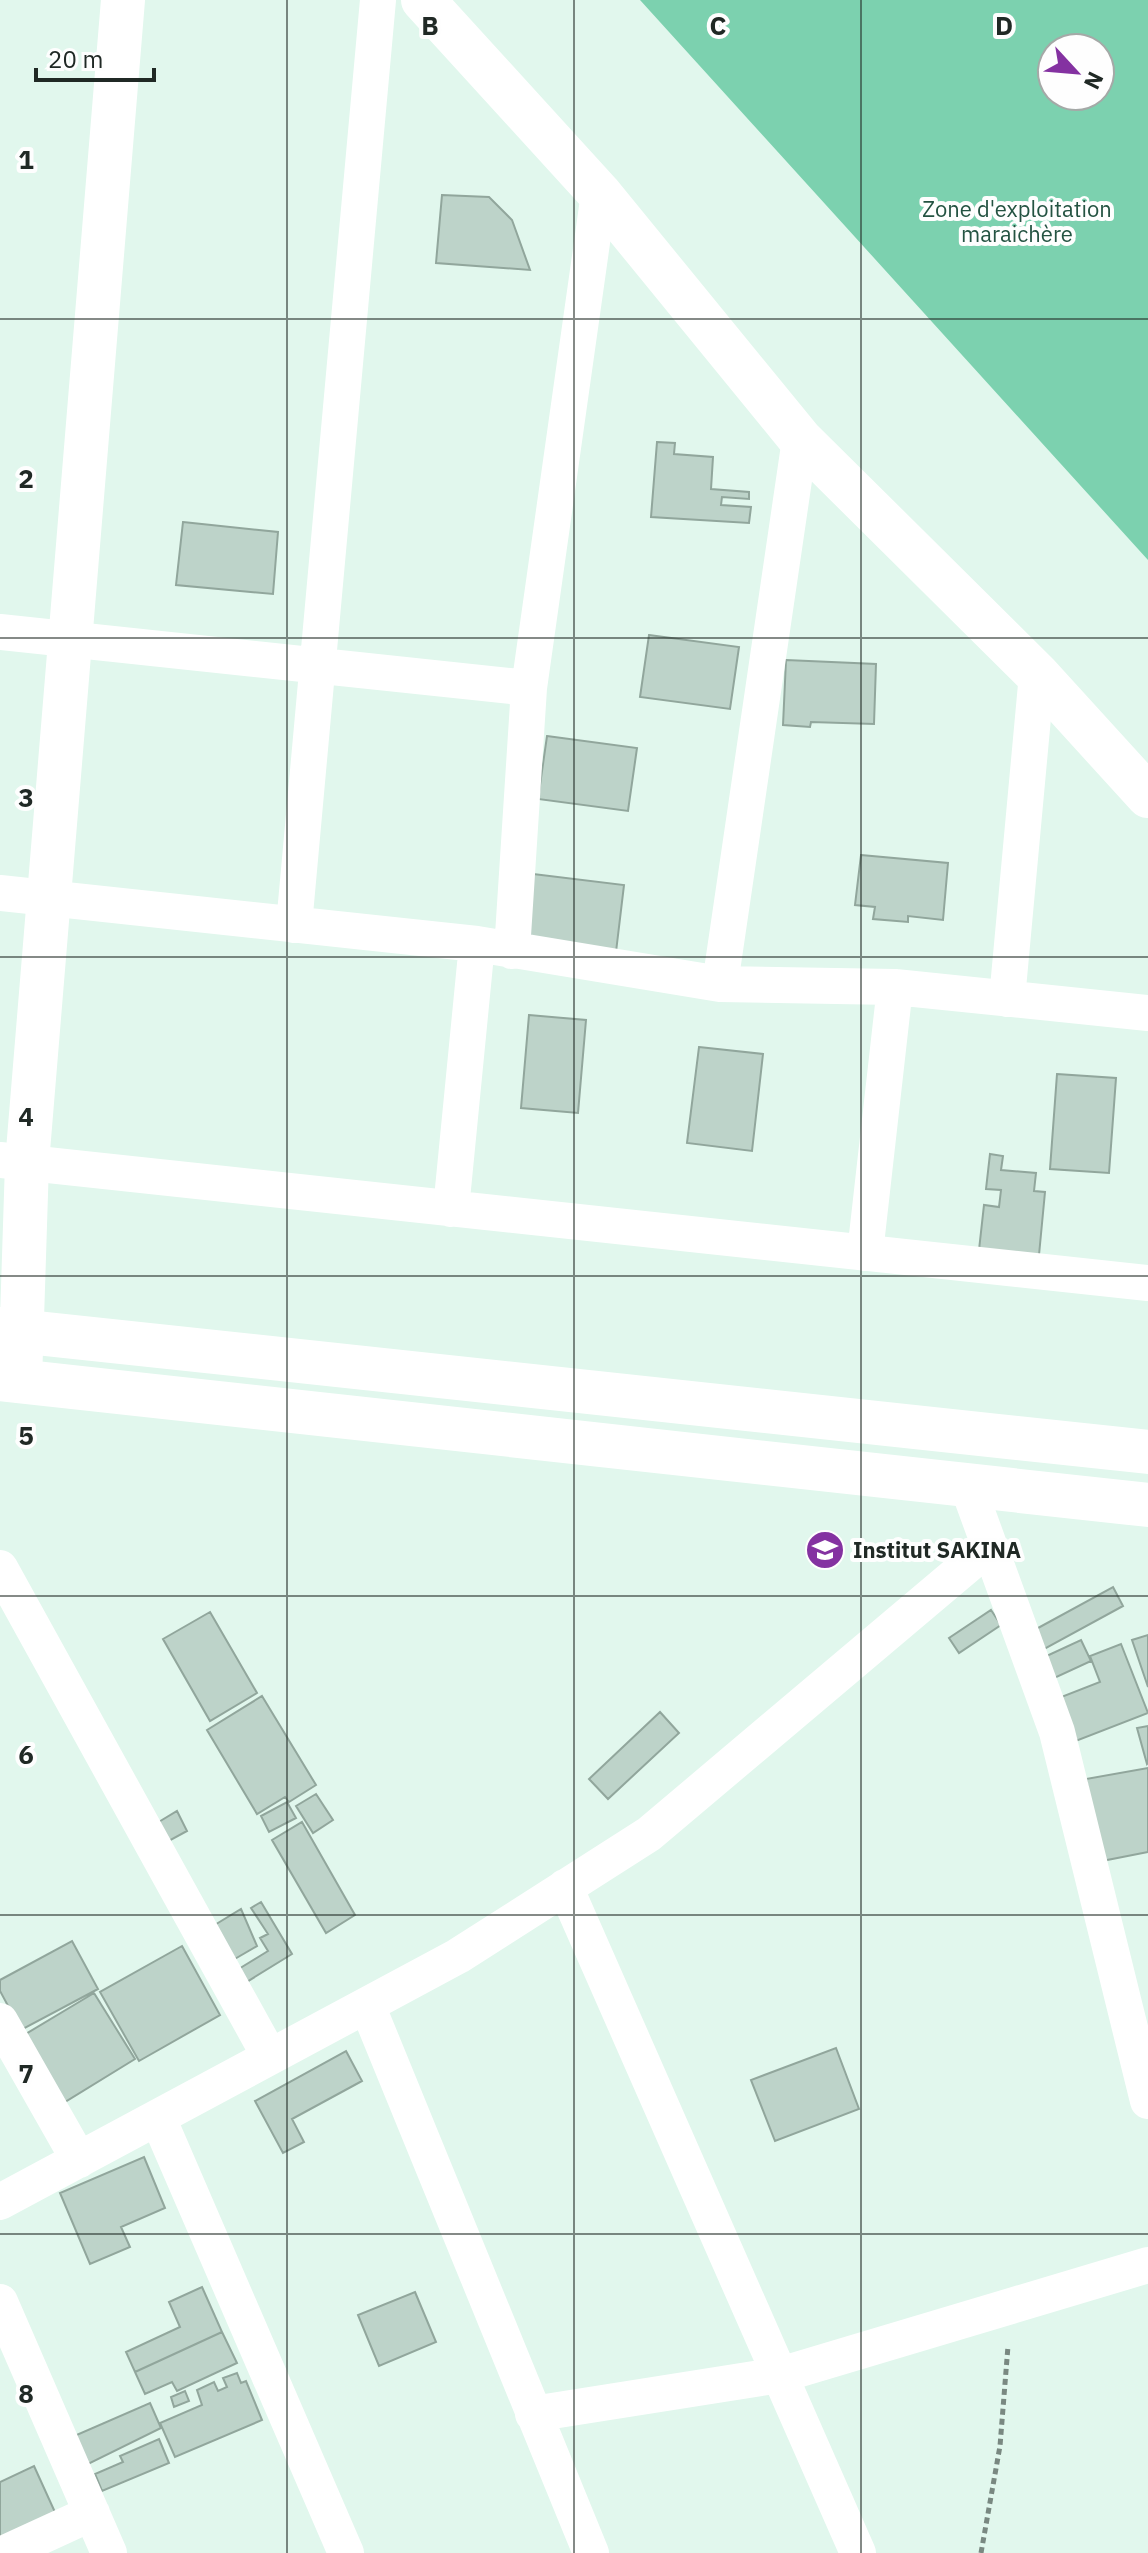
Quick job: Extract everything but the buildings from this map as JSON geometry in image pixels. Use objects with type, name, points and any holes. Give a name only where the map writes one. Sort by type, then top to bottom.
[{"type":"main road","points":[[123,0],[49,899],[13,1161],[10,1380],[1148,1505]]},
{"type":"main road","points":[[423,0],[599,193],[800,439],[1037,674],[1148,796]]},
{"type":"main road","points":[[12,1330],[1148,1452]]},
{"type":"street","points":[[294,925],[378,0]]},
{"type":"street","points":[[512,951],[529,688],[599,193]]},
{"type":"street","points":[[720,984],[800,439]]},
{"type":"street","points":[[0,632],[529,688]]},
{"type":"street","points":[[1007,999],[1037,674]]},
{"type":"street","points":[[0,893],[477,944],[720,984],[895,987],[1148,1013]]},
{"type":"street","points":[[451,1209],[477,944]]},
{"type":"street","points":[[865,1253],[895,987]]},
{"type":"street","points":[[13,1161],[1148,1283]]},
{"type":"street","points":[[968,1487],[1057,1732],[1148,2101]]},
{"type":"street","points":[[0,2202],[458,1956],[649,1834],[989,1547]]},
{"type":"street","points":[[0,1568],[270,2057]]},
{"type":"street","points":[[565,1887],[858,2553]]},
{"type":"street","points":[[367,2005],[533,2414],[585,2551]]},
{"type":"street","points":[[0,2021],[79,2160]]},
{"type":"street","points":[[158,2118],[346,2553]]},
{"type":"street","points":[[533,2414],[780,2375],[1148,2265]]},
{"type":"street","points":[[0,2302],[109,2553]]},
{"type":"street","points":[[5,2553],[92,2513]]},
{"type":"path","points":[[981,2553],[1000,2446],[1012,2305]]},
{"type":"green space","name":"Zone d'exploitation maraichère","points":[[640,0],[1148,0],[1148,560]]},
{"type":"place","name":"Institut SAKINA","points":[[825,1550]]}]
